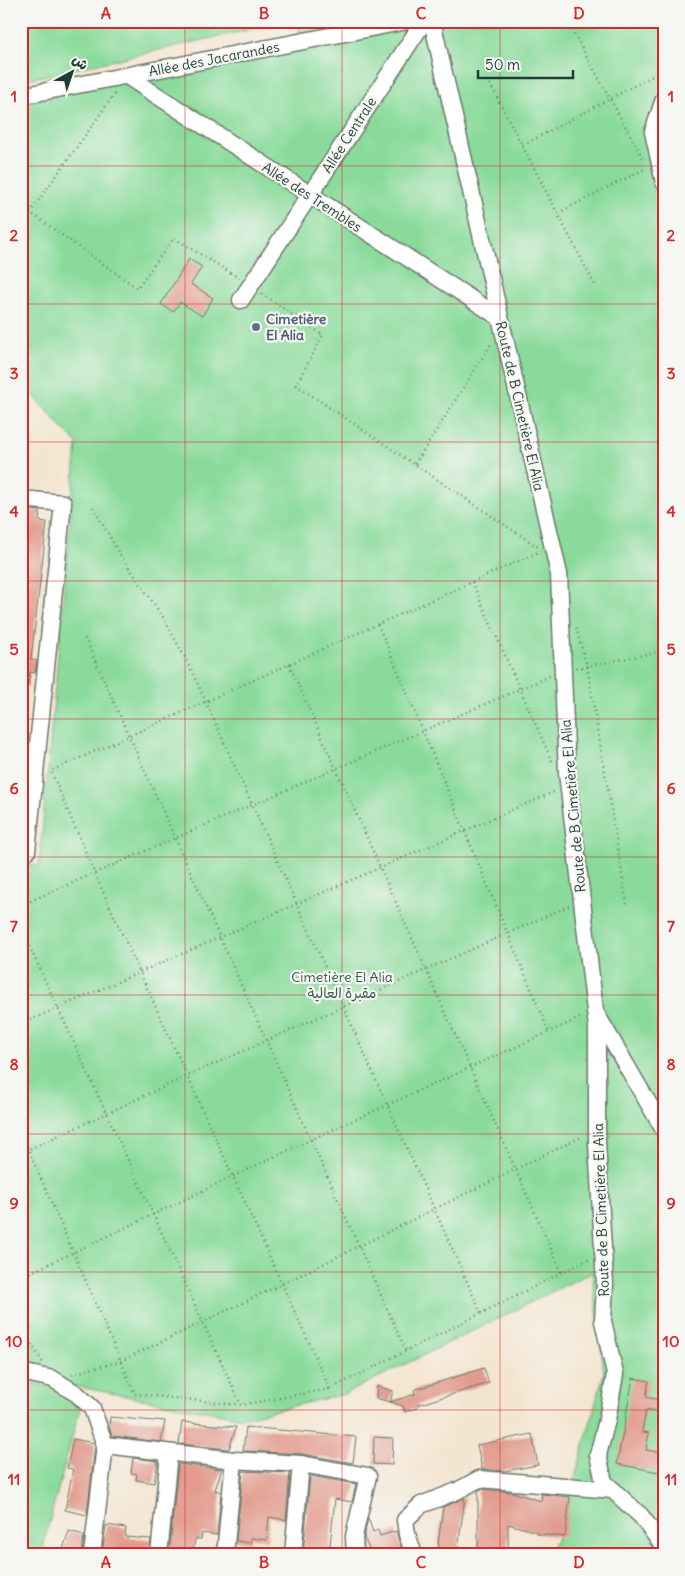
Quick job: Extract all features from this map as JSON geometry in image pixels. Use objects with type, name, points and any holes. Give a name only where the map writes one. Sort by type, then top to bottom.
[{"type":"street","name":"Allée des Jacarandes","points":[[21,96],[406,21]]},
{"type":"street","name":"Allée Centrale","points":[[241,300],[424,21]]},
{"type":"street","name":"Route de B Cimetière El Alia","points":[[432,21],[559,574],[569,785],[597,1028],[597,1128],[605,1284],[603,1321],[615,1374],[607,1420],[598,1455],[604,1482],[641,1516],[664,1547]]},
{"type":"street","name":"Allée des Trembles","points":[[126,76],[500,323]]},
{"type":"street","points":[[658,178],[653,132],[664,99]]},
{"type":"street","points":[[21,499],[64,503],[27,851],[21,850]]},
{"type":"street","points":[[595,1011],[664,1130]]},
{"type":"street","points":[[21,1372],[52,1379],[77,1394],[92,1408],[105,1445],[92,1555]]},
{"type":"street","points":[[105,1445],[234,1460],[301,1464],[368,1476],[354,1536],[355,1555]]},
{"type":"street","points":[[159,1555],[169,1453]]},
{"type":"street","points":[[225,1555],[234,1460]]},
{"type":"street","points":[[293,1555],[301,1464]]},
{"type":"street","points":[[414,1555],[405,1520],[421,1505],[457,1491],[479,1479],[613,1490]]},
{"type":"path","points":[[567,21],[648,167],[658,178]]},
{"type":"path","points":[[652,21],[664,46]]},
{"type":"path","points":[[523,145],[664,70]]},
{"type":"path","points":[[21,225],[126,76]]},
{"type":"path","points":[[490,84],[595,285]]},
{"type":"path","points":[[558,214],[648,167]]},
{"type":"path","points":[[21,206],[137,288],[174,238],[250,285],[323,335],[296,385],[542,550],[51,771],[94,872],[330,1389]]},
{"type":"path","points":[[414,464],[500,323]]},
{"type":"path","points":[[93,507],[119,553],[165,620],[192,671],[481,1313]]},
{"type":"path","points":[[472,582],[556,770]]},
{"type":"path","points":[[574,621],[587,666],[627,904]]},
{"type":"path","points":[[378,624],[549,1032]]},
{"type":"path","points":[[85,638],[406,1351]]},
{"type":"path","points":[[21,905],[563,670],[664,651]]},
{"type":"path","points":[[289,664],[562,1273]]},
{"type":"path","points":[[21,1024],[569,785]]},
{"type":"path","points":[[21,1153],[582,900]]},
{"type":"path","points":[[21,928],[241,1405]]},
{"type":"path","points":[[664,996],[660,998],[664,1001]]},
{"type":"path","points":[[21,1278],[310,1140],[595,1011]]},
{"type":"path","points":[[21,1327],[52,1379],[121,1361],[359,1247],[597,1128]]},
{"type":"path","points":[[21,1133],[135,1394],[241,1405],[330,1389],[604,1252]]},
{"type":"green space","points":[[21,21],[288,21],[21,81]]},
{"type":"green space","name":"Cimetière El Alia مقبرة العالية","points":[[297,21],[664,21],[664,1555],[548,1555],[559,1535],[604,1373],[592,1272],[345,1394],[242,1418],[21,1376],[21,864],[39,866],[77,444],[21,382],[21,100],[303,47]]},
{"type":"green space","points":[[21,1380],[55,1388],[80,1408],[42,1555],[21,1555]]},
{"type":"building","points":[[189,259],[202,267],[191,284],[213,298],[202,316],[180,302],[173,312],[161,304]]},
{"type":"building","points":[[24,509],[40,511],[39,521],[47,522],[31,659],[37,661],[35,673],[30,672],[28,686],[21,685],[21,592],[28,527],[22,527]]},
{"type":"building","points":[[484,1368],[489,1383],[417,1405],[418,1408],[405,1412],[403,1406],[390,1402],[415,1394],[414,1390]]},
{"type":"building","points":[[633,1378],[649,1381],[646,1397],[664,1401],[664,1413],[646,1410],[642,1432],[649,1433],[646,1450],[664,1453],[664,1473],[617,1464]]},
{"type":"building","points":[[377,1386],[393,1391],[390,1402],[376,1398]]},
{"type":"building","points":[[110,1417],[165,1421],[161,1442],[112,1436],[109,1427]]},
{"type":"building","points":[[182,1422],[236,1427],[229,1449],[179,1444]]},
{"type":"building","points":[[246,1427],[356,1437],[353,1463],[302,1454],[243,1451]]},
{"type":"building","points":[[532,1434],[538,1465],[505,1471],[482,1469],[477,1445]]},
{"type":"building","points":[[374,1437],[393,1438],[392,1465],[373,1464]]},
{"type":"building","points":[[73,1439],[94,1443],[95,1446],[87,1515],[65,1510],[73,1469],[67,1468]]},
{"type":"building","points":[[133,1458],[158,1461],[154,1483],[136,1480],[137,1474],[131,1473]]},
{"type":"building","points":[[178,1464],[222,1469],[215,1490],[221,1492],[217,1535],[202,1533],[201,1539],[195,1539],[193,1552],[186,1551],[186,1555],[169,1555]]},
{"type":"building","points":[[243,1471],[290,1473],[286,1520],[269,1517],[267,1540],[251,1538],[250,1543],[236,1541]]},
{"type":"building","points":[[310,1476],[356,1484],[352,1502],[335,1499],[329,1555],[303,1555]]},
{"type":"building","points":[[481,1489],[512,1492],[541,1501],[542,1494],[570,1497],[565,1537],[537,1534],[537,1532],[508,1524],[508,1550],[478,1549],[478,1491]]},
{"type":"building","points":[[465,1498],[457,1555],[438,1555],[443,1507]]},
{"type":"building","points":[[368,1518],[373,1532],[378,1530],[380,1536],[396,1531],[403,1555],[372,1555],[364,1538]]},
{"type":"building","points":[[106,1525],[126,1528],[125,1537],[151,1539],[149,1555],[102,1555]]},
{"type":"building","points":[[69,1531],[84,1535],[82,1555],[61,1555]]},
{"type":"place","name":"Cimetière El Alia","points":[[256,327]]}]
